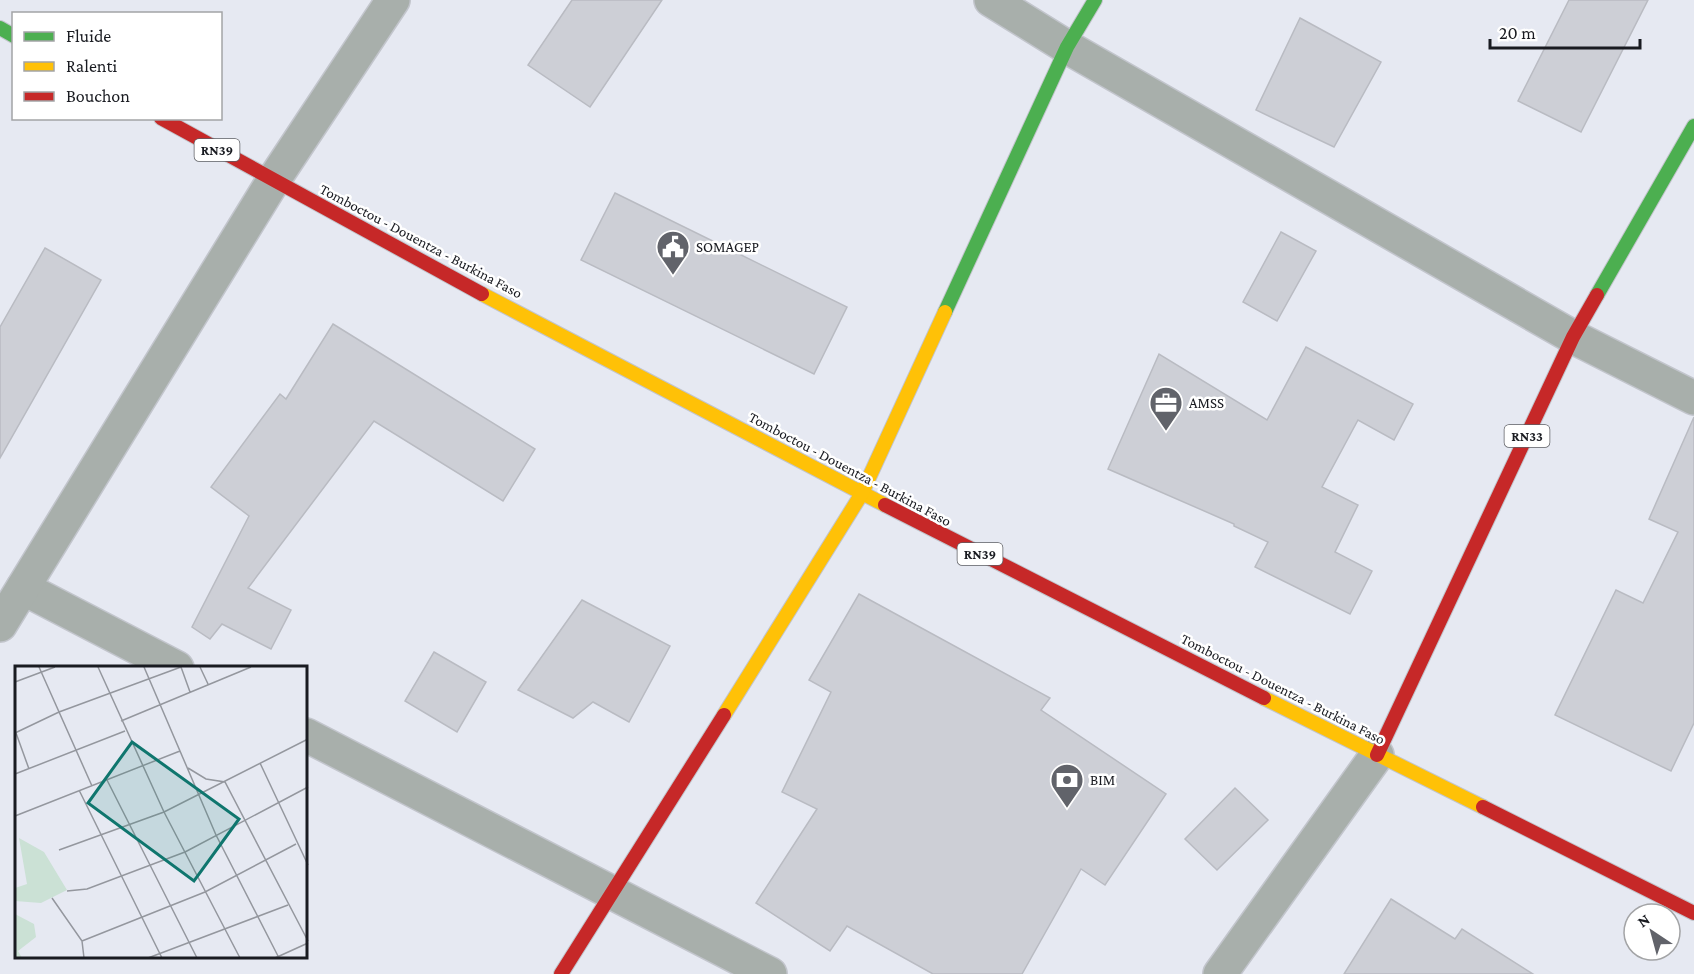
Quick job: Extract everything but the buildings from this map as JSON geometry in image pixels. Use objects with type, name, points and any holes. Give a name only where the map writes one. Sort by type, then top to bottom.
[{"type":"main road","points":[[561,974],[861,495],[1067,47],[1095,0]]},
{"type":"main road","name":"Tomboctou - Douentza - Burkina Faso","points":[[164,120],[273,182],[861,495],[1694,913]]},
{"type":"main road","name":"RN33","points":[[1377,755],[1573,337],[1694,126]]},
{"type":"street","points":[[0,624],[273,182],[393,0]]},
{"type":"street","points":[[991,0],[1067,47],[1573,337],[1694,398]]},
{"type":"street","points":[[24,588],[173,666]]},
{"type":"street","points":[[308,736],[770,974]]},
{"type":"street","points":[[1220,974],[1377,755]]},
{"type":"traffic: fast","points":[[945,312],[1067,47],[1095,0]]},
{"type":"traffic: fast","points":[[0,28],[12,35]]},
{"type":"traffic: fast","points":[[1597,295],[1694,126]]},
{"type":"traffic: slow","points":[[482,294],[885,505]]},
{"type":"traffic: slow","points":[[724,715],[861,495],[945,312]]},
{"type":"traffic: slow","points":[[1264,698],[1483,807]]},
{"type":"traffic: jam","points":[[165,120],[482,294]]},
{"type":"traffic: jam","points":[[1377,755],[1573,337],[1597,295]]},
{"type":"traffic: jam","points":[[885,505],[1264,698]]},
{"type":"traffic: jam","points":[[561,974],[724,715]]},
{"type":"traffic: jam","points":[[1483,807],[1694,913]]},
{"type":"place","name":"SOMAGEP","points":[[673,276]]},
{"type":"place","name":"AMSS","points":[[1166,432]]},
{"type":"place","name":"BIM","points":[[1067,809]]}]
